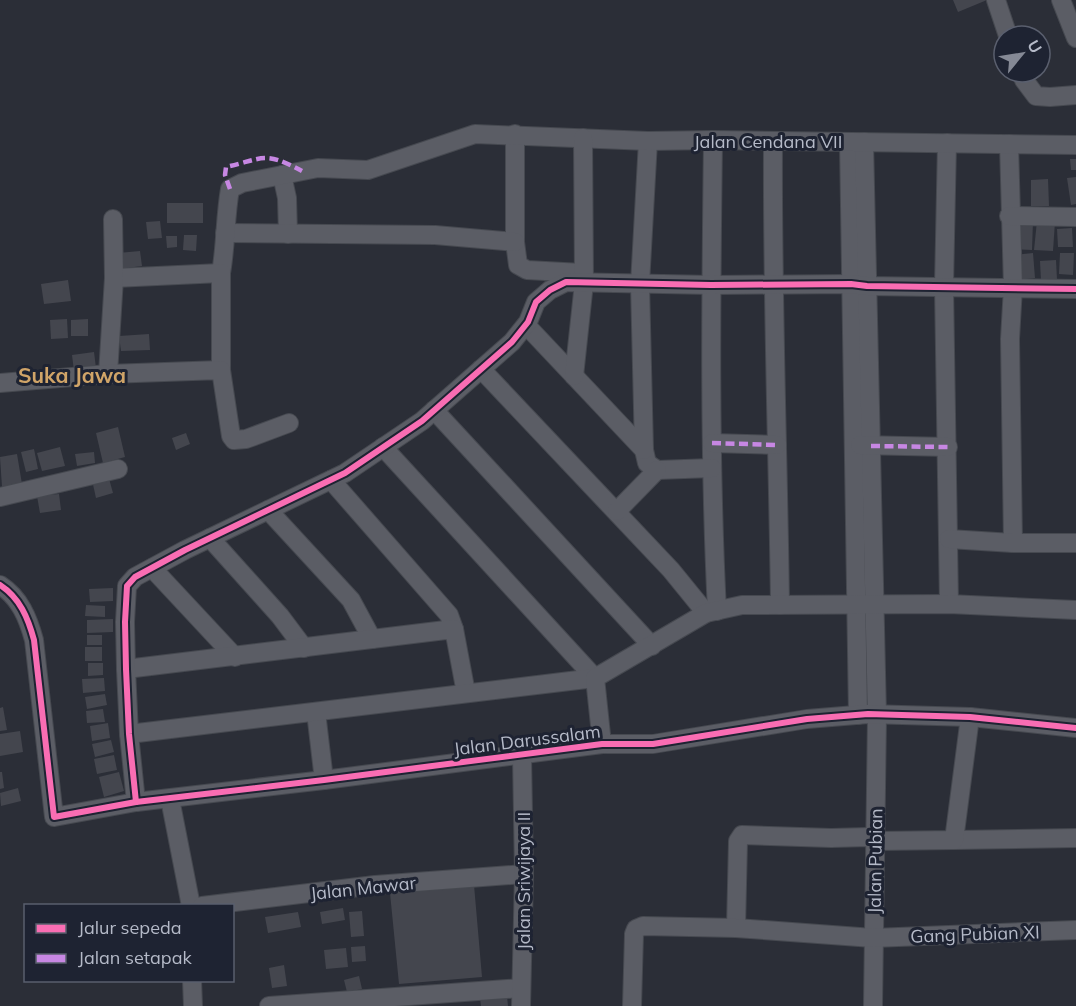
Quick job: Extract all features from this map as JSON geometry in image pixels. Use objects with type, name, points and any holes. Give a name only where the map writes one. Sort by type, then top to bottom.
[{"type":"street","points":[[996,0],[1004,24]]},
{"type":"street","points":[[1061,0],[1076,38]]},
{"type":"street","points":[[1027,84],[1036,96],[1050,98],[1076,96]]},
{"type":"street","name":"Jalan Cendana VII","points":[[225,233],[230,189],[242,183],[318,168],[368,170],[475,134],[648,141],[1076,145]]},
{"type":"street","points":[[515,134],[514,242],[518,265],[527,270],[640,284],[772,283],[1076,289]]},
{"type":"street","points":[[574,376],[584,278],[584,138]]},
{"type":"street","points":[[711,612],[713,140]]},
{"type":"street","points":[[648,141],[640,284],[644,450],[647,462],[657,470],[712,468]]},
{"type":"street","points":[[773,141],[772,283],[780,605]]},
{"type":"street","points":[[856,142],[862,445],[856,604],[858,715]]},
{"type":"street","points":[[947,143],[945,285],[949,604]]},
{"type":"street","points":[[1009,144],[1009,216],[1013,287],[1010,339],[1013,543]]},
{"type":"street","points":[[282,175],[287,198],[288,234]]},
{"type":"street","points":[[1009,216],[1076,216]]},
{"type":"street","points":[[108,374],[114,278],[113,219]]},
{"type":"street","points":[[289,423],[246,439],[234,440],[230,429],[221,370],[221,273],[225,233],[435,235],[514,242]]},
{"type":"street","points":[[114,278],[221,273]]},
{"type":"street","points":[[136,802],[129,734],[126,669],[127,586],[135,577],[152,568],[331,480],[383,447],[434,410],[512,342],[526,325],[536,302],[550,290],[566,282],[584,278]]},
{"type":"street","points":[[526,325],[644,450]]},
{"type":"street","points":[[482,369],[711,612]]},
{"type":"street","points":[[0,383],[108,374],[221,370]]},
{"type":"street","points":[[434,410],[652,646]]},
{"type":"street","points":[[712,444],[777,445]]},
{"type":"street","points":[[862,445],[948,447]]},
{"type":"street","name":"Jalan Pubian","points":[[862,445],[875,604],[877,716],[873,1006]]},
{"type":"street","points":[[383,447],[596,678],[602,744]]},
{"type":"street","points":[[0,497],[118,469]]},
{"type":"street","points":[[616,511],[657,470]]},
{"type":"street","points":[[331,480],[448,615],[454,629],[466,693]]},
{"type":"street","points":[[268,510],[351,600],[372,639]]},
{"type":"street","points":[[210,538],[280,615],[304,648]]},
{"type":"street","points":[[949,539],[1013,543],[1076,543]]},
{"type":"street","points":[[152,568],[235,657]]},
{"type":"street","name":"Jalan Darussalam","points":[[0,585],[14,595],[20,604],[28,619],[34,640],[54,817],[136,802],[522,756],[602,744],[653,744],[807,719],[858,715],[970,717],[1076,728]]},
{"type":"street","points":[[129,734],[596,678],[711,612],[742,605],[949,604],[1076,610]]},
{"type":"street","points":[[126,669],[454,629]]},
{"type":"street","points":[[316,712],[324,780]]},
{"type":"street","points":[[954,840],[970,717]]},
{"type":"street","name":"Jalan Sriwijaya II","points":[[521,997],[524,874],[522,756]]},
{"type":"street","points":[[170,799],[191,904]]},
{"type":"street","points":[[736,928],[740,837],[746,835],[869,837],[876,841],[1076,838]]},
{"type":"street","name":"Jalan Mawar","points":[[217,904],[375,885],[524,874]]},
{"type":"street","name":"Gang Pubian XI","points":[[632,1006],[633,943],[636,930],[643,926],[736,928],[873,938],[1076,930]]},
{"type":"street","points":[[192,982],[194,1006]]},
{"type":"street","points":[[269,1006],[521,997]]},
{"type":"building","points":[[953,0],[987,0],[958,12]]},
{"type":"building","points":[[1070,159],[1076,159],[1076,170],[1071,170]]},
{"type":"building","points":[[1076,177],[1076,204],[1071,205],[1067,178]]},
{"type":"building","points":[[1048,179],[1049,206],[1031,206],[1031,180]]},
{"type":"building","points":[[167,203],[203,203],[203,223],[167,223]]},
{"type":"building","points":[[1013,220],[1033,221],[1032,250],[1013,249]]},
{"type":"building","points":[[160,221],[162,238],[148,239],[146,222]]},
{"type":"building","points":[[1037,221],[1055,222],[1053,251],[1034,250]]},
{"type":"building","points":[[1072,228],[1073,247],[1058,247],[1057,229]]},
{"type":"building","points":[[184,235],[197,235],[196,251],[183,250]]},
{"type":"building","points":[[166,236],[177,236],[177,247],[167,248]]},
{"type":"building","points":[[140,251],[142,266],[120,269],[118,253]]},
{"type":"building","points":[[1033,253],[1035,278],[1016,280],[1014,255]]},
{"type":"building","points":[[1060,253],[1074,253],[1073,275],[1059,274]]},
{"type":"building","points":[[1056,260],[1057,280],[1041,281],[1040,261]]},
{"type":"building","points":[[68,280],[71,301],[44,304],[41,284]]},
{"type":"building","points":[[67,319],[68,338],[51,339],[50,320]]},
{"type":"building","points":[[88,319],[88,336],[71,336],[71,320]]},
{"type":"building","points":[[149,334],[150,350],[121,351],[119,336]]},
{"type":"building","points":[[94,352],[96,368],[74,371],[72,355]]},
{"type":"building","points":[[118,427],[125,457],[103,463],[96,433]]},
{"type":"building","points":[[186,433],[190,444],[176,450],[172,438]]},
{"type":"building","points":[[60,447],[65,466],[42,471],[37,453]]},
{"type":"building","points":[[34,449],[38,469],[26,472],[21,452]]},
{"type":"building","points":[[94,452],[95,463],[77,466],[75,454]]},
{"type":"building","points":[[17,454],[22,484],[2,487],[0,457]]},
{"type":"building","points":[[108,475],[113,493],[96,498],[92,480]]},
{"type":"building","points":[[59,494],[61,510],[40,513],[37,496]]},
{"type":"building","points":[[113,588],[113,601],[90,602],[89,589]]},
{"type":"building","points":[[86,605],[105,606],[105,617],[85,616]]},
{"type":"building","points":[[113,619],[113,632],[87,633],[87,620]]},
{"type":"building","points":[[87,635],[102,635],[102,645],[87,645]]},
{"type":"building","points":[[85,647],[102,647],[102,661],[85,661]]},
{"type":"building","points":[[88,663],[103,663],[103,675],[88,676]]},
{"type":"building","points":[[104,678],[105,691],[83,693],[82,679]]},
{"type":"building","points":[[105,694],[107,705],[87,709],[85,697]]},
{"type":"building","points":[[3,707],[7,730],[0,731],[0,708]]},
{"type":"building","points":[[103,709],[105,722],[87,723],[86,711]]},
{"type":"building","points":[[108,723],[110,738],[92,741],[90,726]]},
{"type":"building","points":[[20,731],[23,752],[0,756],[0,734]]},
{"type":"building","points":[[111,740],[114,752],[95,757],[92,744]]},
{"type":"building","points":[[114,755],[117,770],[97,774],[94,759]]},
{"type":"building","points":[[0,772],[2,772],[4,788],[0,789]]},
{"type":"building","points":[[119,772],[124,791],[104,797],[99,777]]},
{"type":"building","points":[[18,788],[21,801],[1,806],[0,793]]},
{"type":"building","points":[[474,885],[482,977],[399,984],[390,893]]},
{"type":"building","points":[[343,908],[345,920],[322,924],[320,912]]},
{"type":"building","points":[[362,911],[364,936],[351,937],[349,912]]},
{"type":"building","points":[[298,912],[301,927],[268,933],[265,917]]},
{"type":"building","points":[[365,946],[366,961],[352,962],[351,947]]},
{"type":"building","points":[[346,948],[348,967],[326,969],[324,950]]},
{"type":"building","points":[[284,965],[287,986],[272,988],[269,968]]},
{"type":"building","points":[[359,976],[362,989],[347,992],[344,980]]},
{"type":"building","points":[[507,996],[508,1006],[481,1006],[480,998]]},
{"type":"marked path","points":[[230,189],[225,175],[226,167],[249,161],[272,159],[302,171]]},
{"type":"marked path","points":[[712,443],[777,445]]},
{"type":"marked path","points":[[871,446],[948,447]]},
{"type":"cycle path","points":[[136,802],[129,734],[126,669],[127,586],[135,577],[185,550],[345,473],[422,421],[512,342],[528,322],[536,302],[550,290],[566,282],[711,285],[851,284],[1076,289]]},
{"type":"cycle path","points":[[0,585],[18,602],[34,640],[54,817],[136,802],[602,744],[653,744],[807,719],[868,714],[970,717],[1076,728]]},
{"type":"district","name":"Suka Jawa","points":[[72,375]]}]
